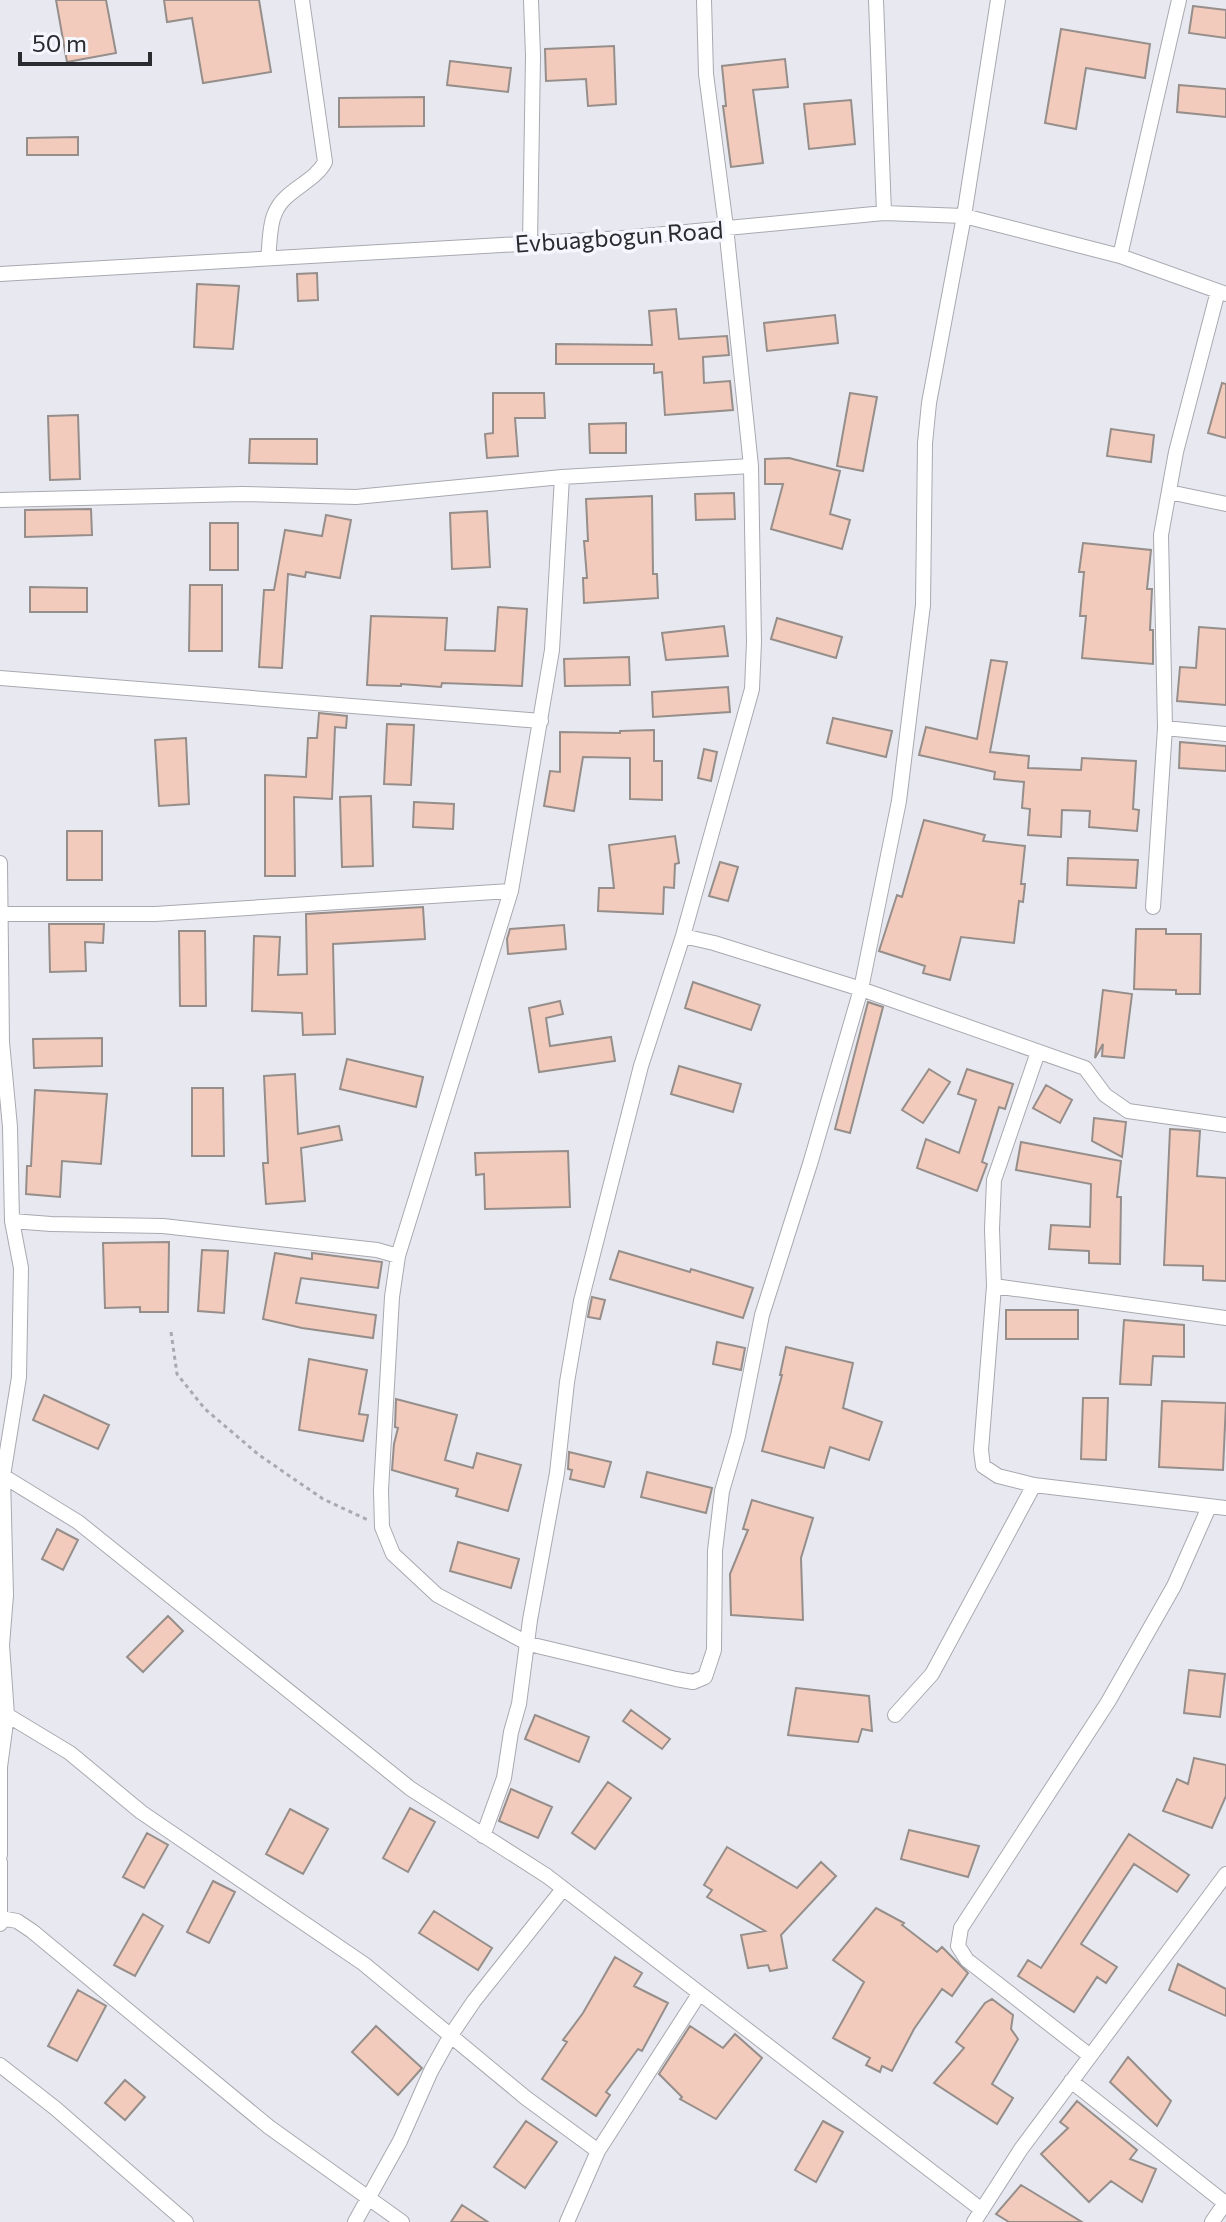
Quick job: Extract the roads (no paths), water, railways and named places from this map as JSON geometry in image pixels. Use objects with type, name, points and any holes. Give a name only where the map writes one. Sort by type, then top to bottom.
[{"type":"street","points":[[268,258],[275,213],[286,198],[320,171],[325,162],[302,0]]},
{"type":"street","points":[[530,243],[531,0]]},
{"type":"street","points":[[483,1836],[504,1778],[529,1644],[530,1620],[557,1473],[567,1382],[581,1301],[641,1066],[683,936],[752,689],[751,466],[726,227],[706,74],[704,0]]},
{"type":"street","points":[[876,0],[884,213]]},
{"type":"street","points":[[562,477],[555,614],[541,721],[511,891],[398,1256],[392,1297],[381,1490],[382,1527],[393,1554],[437,1595],[529,1644],[693,1682],[705,1677],[714,1650],[715,1551],[722,1491],[738,1436],[762,1315],[861,989],[899,801],[923,605],[925,443],[929,403],[964,216],[998,0]]},
{"type":"street","points":[[1120,256],[1179,0]]},
{"type":"street","name":"Evbuagbogun Road","points":[[0,274],[623,238],[884,213],[964,216],[1120,256],[1222,293]]},
{"type":"street","points":[[1153,907],[1165,728],[1161,535],[1176,452],[1222,293]]},
{"type":"street","points":[[0,500],[242,494],[356,497],[562,477],[751,466]]},
{"type":"street","points":[[1169,492],[1226,504]]},
{"type":"street","points":[[0,678],[541,721]]},
{"type":"street","points":[[1165,728],[1226,734]]},
{"type":"street","points":[[0,863],[2,1042],[10,1127],[12,1221],[21,1268],[19,1377],[2,1475],[6,1595],[2,1645],[7,1715],[0,1767],[0,1855]]},
{"type":"street","points":[[2,914],[155,914],[511,891]]},
{"type":"street","points":[[683,936],[861,989],[1085,1068],[1105,1095],[1128,1111],[1226,1125]]},
{"type":"street","points":[[1038,1052],[994,1180],[994,1286],[981,1450],[983,1466],[998,1476],[1034,1485],[1226,1508]]},
{"type":"street","points":[[12,1221],[163,1226],[377,1250],[398,1256]]},
{"type":"street","points":[[994,1286],[1226,1318]]},
{"type":"street","points":[[2,1475],[78,1522],[411,1789],[563,1889],[978,2216],[1021,2149],[1089,2055],[1226,1874]]},
{"type":"street","points":[[895,1715],[932,1674],[1034,1485]]},
{"type":"street","points":[[1089,2055],[967,1960],[958,1946],[961,1928],[1108,1702],[1174,1586],[1209,1507]]},
{"type":"street","points":[[7,1715],[70,1753],[141,1812],[364,1964],[526,2098],[598,2151]]},
{"type":"street","points":[[0,1862],[0,1921],[17,1921],[32,1931],[269,2127],[402,2222]]},
{"type":"street","points":[[355,2222],[400,2141],[431,2071],[451,2035],[474,2001],[563,1889]]},
{"type":"street","points":[[567,2222],[598,2151],[699,1994]]},
{"type":"street","points":[[0,2065],[55,2108],[186,2222]]},
{"type":"street","points":[[1071,2081],[1226,2202],[1212,2222]]}]
